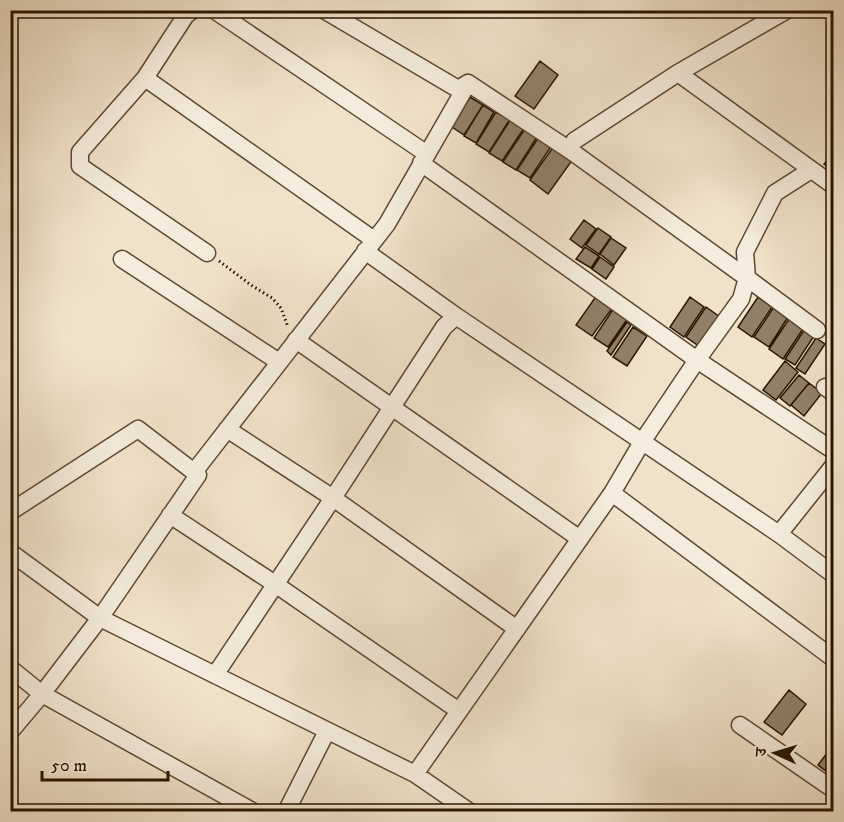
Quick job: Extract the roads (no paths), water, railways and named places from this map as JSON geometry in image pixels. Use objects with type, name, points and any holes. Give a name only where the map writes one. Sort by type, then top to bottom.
[{"type":"street","points":[[193,10],[186,15],[145,78],[80,152],[80,166],[207,253]]},
{"type":"street","points":[[214,10],[424,158],[697,360],[834,451]]},
{"type":"street","points":[[324,10],[458,89],[468,83]]},
{"type":"street","points":[[574,141],[678,73],[787,10]]},
{"type":"street","points":[[678,73],[834,186]]},
{"type":"street","points":[[145,78],[370,245],[456,316],[778,534],[834,575]]},
{"type":"street","points":[[194,472],[387,224],[468,83]]},
{"type":"street","points":[[468,83],[571,152],[816,330]]},
{"type":"street","points":[[415,774],[612,493],[642,442],[741,299],[747,278],[745,252],[775,193],[811,170]]},
{"type":"street","points":[[122,260],[279,362]]},
{"type":"street","points":[[214,675],[444,327],[456,316]]},
{"type":"street","points":[[296,340],[580,539]]},
{"type":"street","points":[[10,512],[138,429],[198,475],[100,618],[10,732]]},
{"type":"street","points":[[227,429],[333,498],[517,629]]},
{"type":"street","points":[[778,534],[834,465]]},
{"type":"street","points":[[612,493],[834,659]]},
{"type":"street","points":[[171,515],[459,711]]},
{"type":"street","points":[[10,552],[100,618],[415,774],[470,812]]},
{"type":"street","points":[[10,668],[42,694],[254,812]]},
{"type":"street","points":[[740,725],[834,790]]},
{"type":"street","points":[[286,812],[327,731]]}]
